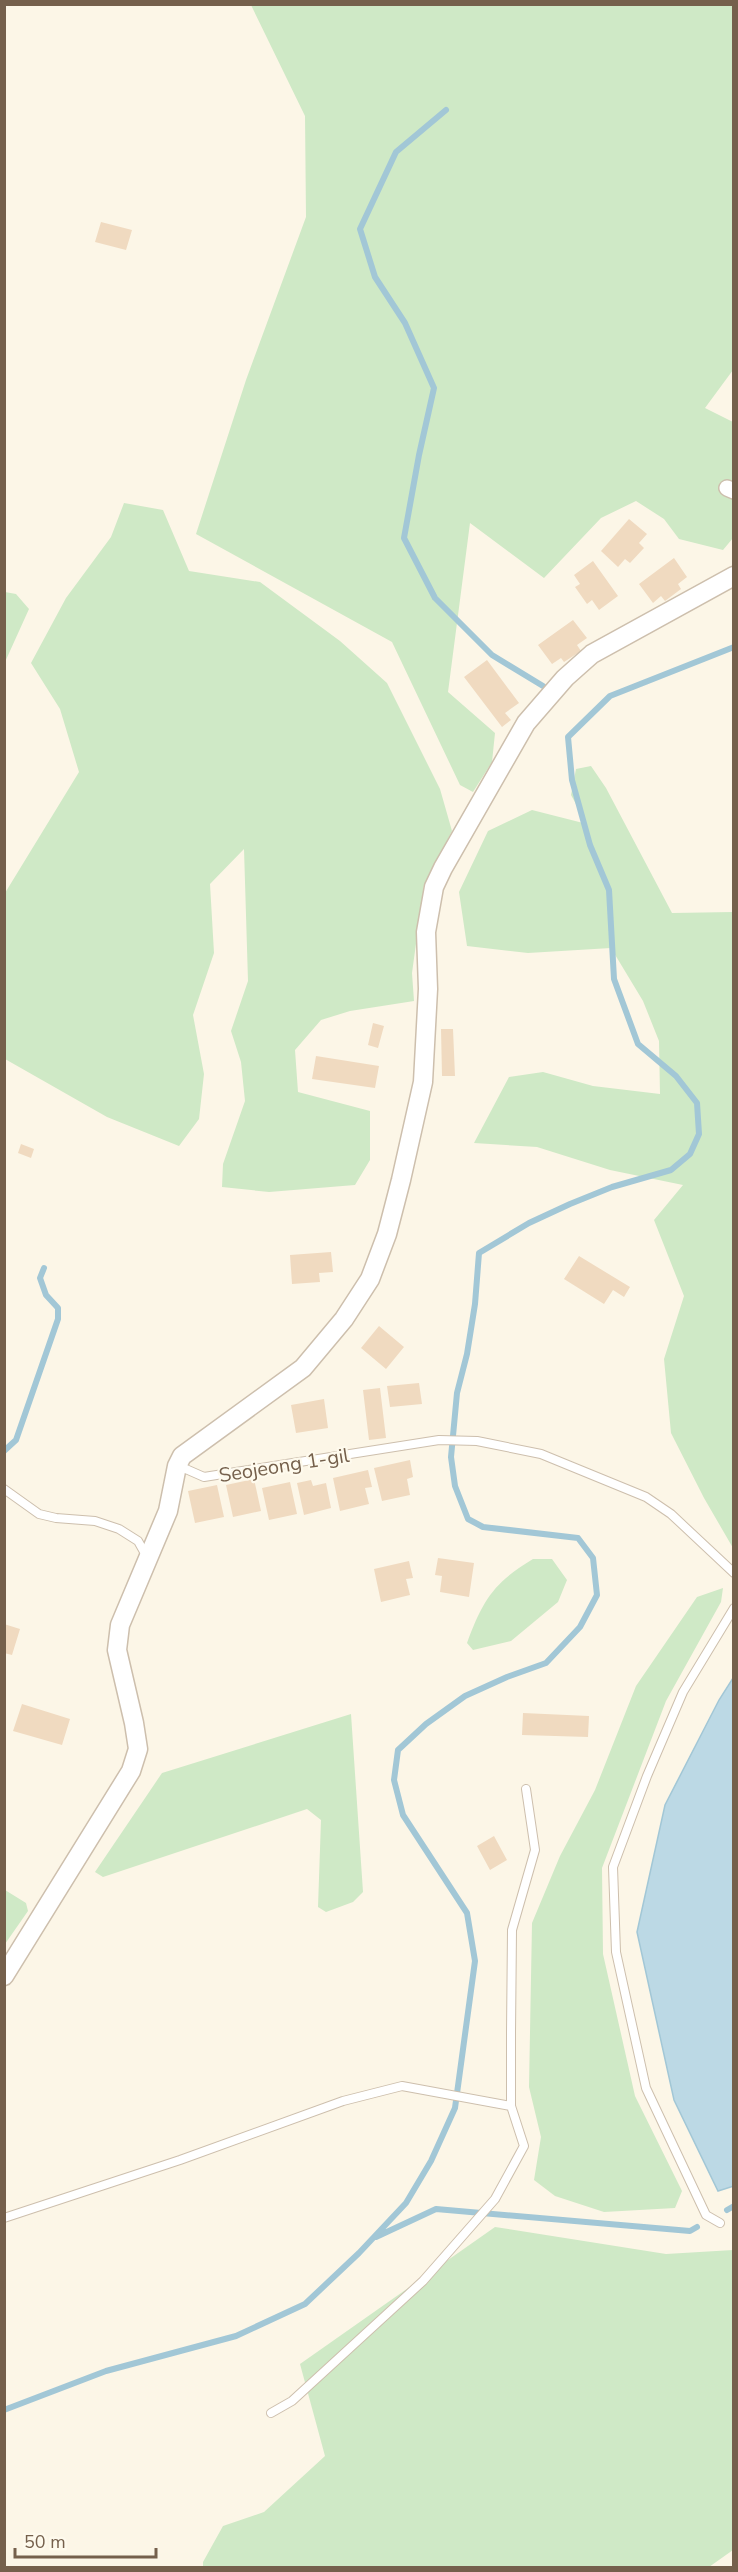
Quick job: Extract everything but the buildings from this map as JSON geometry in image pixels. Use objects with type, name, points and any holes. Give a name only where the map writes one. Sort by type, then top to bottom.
[{"type":"street","points":[[4,1976],[131,1771],[138,1749],[117,1650],[120,1625],[168,1510],[177,1466],[182,1456],[303,1368],[344,1319],[370,1279],[387,1233],[399,1190],[423,1082],[427,1012],[426,932],[434,888],[453,850],[526,723],[565,678],[592,654],[734,576]]},
{"type":"lane","name":"Seojeong 1-gil","points":[[177,1466],[204,1477],[439,1440],[477,1441],[541,1454],[646,1497],[671,1514],[734,1573]]},
{"type":"lane","points":[[4,1489],[39,1514],[56,1518],[95,1521],[119,1529],[138,1541],[148,1559]]},
{"type":"lane","points":[[720,2223],[706,2215],[646,2088],[616,1952],[613,1867],[647,1776],[683,1692],[734,1608]]},
{"type":"lane","points":[[271,2413],[292,2401],[423,2281],[495,2199],[524,2146],[511,2106],[512,1930],[535,1850],[526,1789]]},
{"type":"lane","points":[[4,2218],[180,2160],[343,2101],[402,2086],[511,2106]]},
{"type":"green space","points":[[251,5],[733,5],[733,370],[705,408],[733,422],[733,538],[723,550],[679,539],[664,519],[636,501],[601,518],[544,578],[470,523],[448,692],[495,733],[492,762],[473,792],[460,785],[392,642],[196,534],[246,380],[306,217],[305,116]]},
{"type":"green space","points":[[124,503],[163,510],[189,571],[260,582],[340,641],[387,683],[440,789],[452,831],[424,885],[412,973],[414,1001],[350,1011],[321,1020],[295,1050],[298,1092],[370,1111],[370,1160],[355,1185],[269,1192],[222,1187],[223,1164],[245,1101],[241,1062],[231,1031],[248,981],[244,849],[210,884],[214,953],[193,1015],[204,1074],[199,1119],[179,1146],[107,1117],[5,1059],[5,893],[79,772],[60,709],[31,663],[66,598],[111,537]]},
{"type":"green space","points":[[5,592],[16,594],[29,609],[5,662]]},
{"type":"green space","points":[[591,766],[606,788],[672,913],[733,912],[733,1548],[671,1433],[664,1359],[684,1296],[654,1220],[683,1185],[610,1170],[537,1147],[474,1143],[509,1077],[543,1072],[593,1086],[660,1094],[659,1041],[643,1001],[611,948],[528,953],[467,946],[459,892],[488,831],[532,810],[587,824],[571,795],[576,769]]},
{"type":"green space","points":[[533,1559],[552,1559],[567,1580],[558,1602],[511,1641],[473,1650],[467,1643],[484,1604],[508,1576]]},
{"type":"green space","points":[[723,1588],[721,1602],[666,1701],[602,1868],[603,1954],[635,2096],[682,2191],[675,2208],[604,2212],[555,2196],[534,2180],[541,2137],[529,2087],[532,1923],[560,1856],[595,1790],[636,1686],[697,1597]]},
{"type":"green space","points":[[351,1714],[363,1892],[353,1902],[326,1912],[318,1907],[321,1820],[307,1809],[103,1877],[95,1872],[162,1773]]},
{"type":"green space","points":[[5,1890],[26,1903],[28,1911],[5,1944]]},
{"type":"green space","points":[[495,2227],[666,2254],[733,2250],[733,2550],[709,2567],[203,2568],[203,2562],[223,2526],[264,2512],[325,2456],[300,2364]]},
{"type":"water","points":[[733,1678],[734,2186],[718,2191],[674,2100],[637,1932],[665,1805],[719,1700]]},
{"type":"waterway","points":[[446,110],[396,152],[360,229],[375,277],[405,323],[434,388],[404,538],[435,598],[492,655],[543,686]]},
{"type":"waterway","points":[[4,2410],[106,2371],[236,2336],[305,2304],[359,2253],[406,2203],[431,2161],[455,2108],[475,1961],[467,1913],[403,1815],[394,1780],[398,1750],[426,1724],[465,1696],[546,1663],[580,1627],[597,1595],[593,1558],[578,1538],[483,1527],[468,1519],[455,1486],[451,1457],[457,1393],[467,1354],[475,1304],[479,1253],[529,1223],[570,1204],[612,1187],[671,1170],[690,1154],[699,1134],[697,1103],[676,1076],[638,1044],[614,979],[609,890],[590,845],[572,780],[568,737],[610,696],[734,647]]},
{"type":"waterway","points":[[4,1451],[16,1440],[58,1319],[58,1308],[46,1295],[40,1278],[44,1268]]},
{"type":"waterway","points":[[727,2210],[734,2206]]},
{"type":"waterway","points":[[376,2237],[436,2209],[690,2231],[697,2227]]}]
